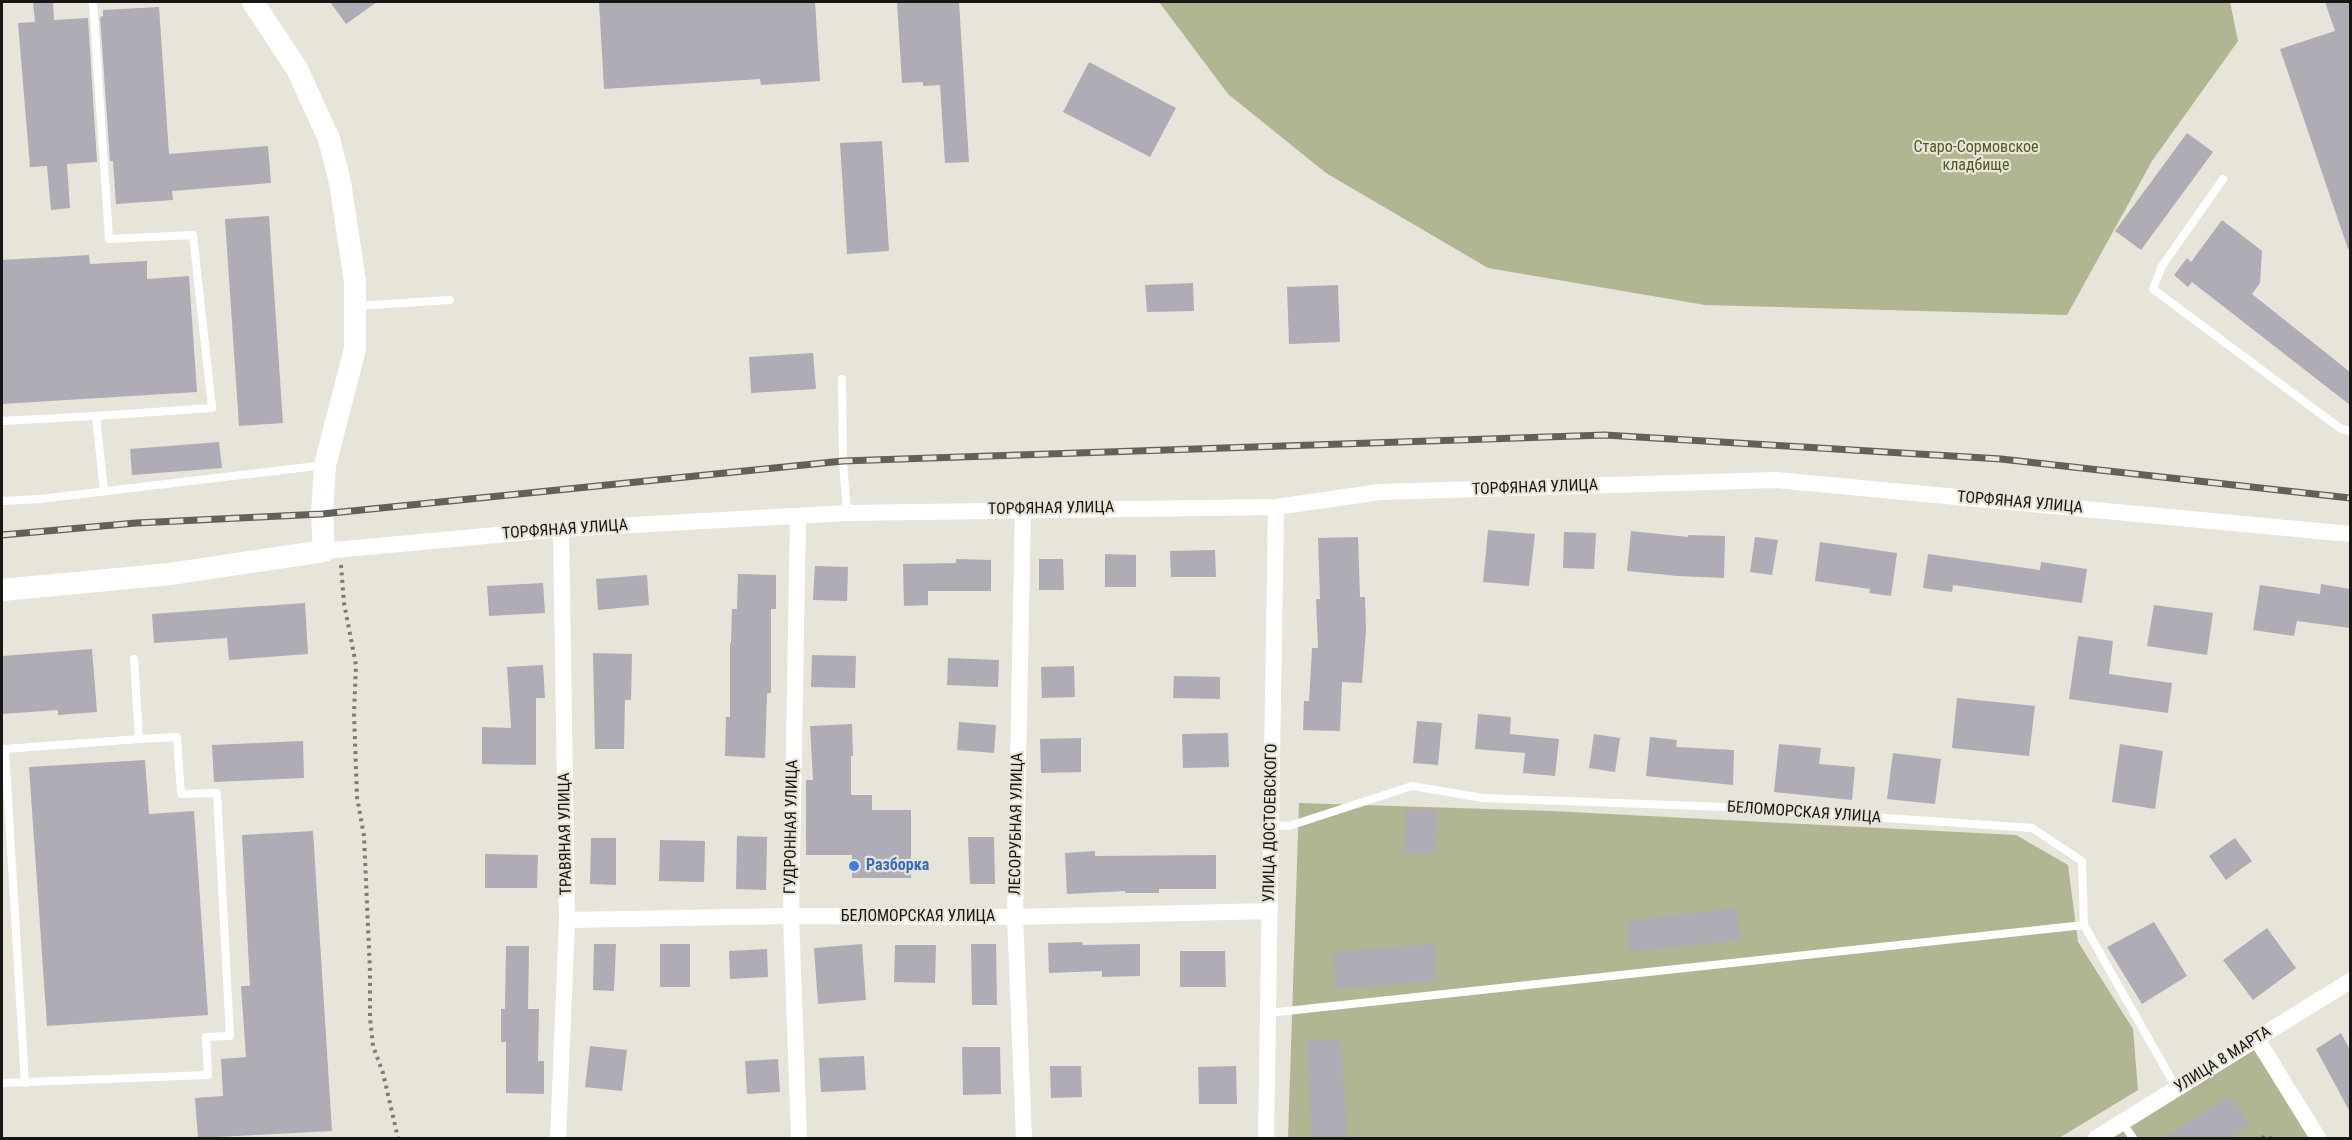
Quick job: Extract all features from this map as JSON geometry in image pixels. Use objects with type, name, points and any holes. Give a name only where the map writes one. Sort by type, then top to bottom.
[{"type":"street","points":[[2,590],[170,574],[332,550],[322,514],[325,465],[355,349],[355,282],[340,182],[329,139],[297,69],[253,2]]},
{"type":"street","name":"ТОРФЯНАЯ УЛИЦА","points":[[332,550],[561,529],[847,513],[1276,507],[1380,492],[1776,480],[2350,534]]},
{"type":"street","name":"УЛИЦА ДОСТОЕВСКОГО","points":[[1266,1138],[1276,507]]},
{"type":"street","name":"ЛЕСОРУБНАЯ УЛИЦА","points":[[1023,509],[1015,917],[1024,1138]]},
{"type":"street","name":"ГУДРОННАЯ УЛИЦА","points":[[798,516],[791,916],[799,1138]]},
{"type":"street","name":"ТРАВЯНАЯ УЛИЦА","points":[[558,1138],[567,920],[561,529]]},
{"type":"street","name":"БЕЛОМОРСКАЯ УЛИЦА","points":[[567,920],[791,916],[1015,917],[1270,911]]},
{"type":"street","name":"УЛИЦА 8 МАРТА","points":[[2096,1138],[2350,981]]},
{"type":"street","points":[[2257,1039],[2318,1138]]},
{"type":"lane","points":[[2,421],[212,408],[193,235],[109,239],[93,2]]},
{"type":"lane","points":[[2223,179],[2162,266],[2154,289],[2341,429],[2350,431]]},
{"type":"lane","points":[[355,306],[450,300]]},
{"type":"lane","points":[[843,379],[843,461],[847,513]]},
{"type":"lane","points":[[96,416],[104,491]]},
{"type":"lane","points":[[2,501],[325,465]]},
{"type":"lane","points":[[134,658],[139,739]]},
{"type":"lane","points":[[2,1083],[25,1083],[208,1075],[206,1037],[230,1036],[217,793],[181,794],[177,737],[5,749],[25,1083]]},
{"type":"lane","name":"БЕЛОМОРСКАЯ УЛИЦА","points":[[1271,825],[1289,826],[1412,786],[1483,798],[1726,807],[2032,828],[2082,861],[2084,925],[2177,1089]]},
{"type":"lane","points":[[1268,1013],[2084,925]]},
{"type":"lane","points":[[2122,1122],[2133,1138]]},
{"type":"path","points":[[332,550],[356,665],[354,714],[357,797],[364,836],[373,1046],[383,1073],[398,1138]]},
{"type":"path","points":[[2262,1138],[2271,1138]]},
{"type":"green space","name":"Старо-Сормовское кладбище","points":[[1159,2],[2230,2],[2238,41],[2152,161],[2067,315],[1705,305],[1488,268],[1326,173],[1228,94]]},
{"type":"green space","points":[[1299,803],[1551,811],[2016,835],[2068,865],[2078,942],[2133,1029],[2138,1090],[2059,1138],[1288,1138]]},
{"type":"green space","points":[[2254,1050],[2311,1138],[2113,1138]]},
{"type":"building","points":[[33,2],[53,2],[54,20],[88,18],[97,162],[67,164],[70,208],[51,210],[47,166],[30,167],[18,23],[35,22]]},
{"type":"building","points":[[330,2],[377,2],[346,24]]},
{"type":"building","points":[[599,2],[815,2],[820,81],[761,85],[760,79],[604,89]]},
{"type":"building","points":[[897,2],[959,2],[969,162],[945,163],[940,85],[923,86],[923,82],[902,83]]},
{"type":"building","points":[[2325,2],[2350,2],[2350,248],[2348,249],[2280,49],[2335,31]]},
{"type":"building","points":[[159,7],[169,154],[268,146],[271,183],[172,191],[173,200],[116,204],[113,161],[110,161],[100,17],[103,16],[103,10]]},
{"type":"building","points":[[1089,62],[1176,108],[1150,157],[1063,112]]},
{"type":"building","points":[[2187,133],[2213,152],[2141,250],[2115,231]]},
{"type":"building","points":[[882,141],[889,251],[847,254],[840,143]]},
{"type":"building","points":[[269,216],[283,423],[239,426],[225,219]]},
{"type":"building","points":[[2222,220],[2262,251],[2260,283],[2252,294],[2350,372],[2350,405],[2192,282],[2188,287],[2174,275],[2187,258],[2191,262]]},
{"type":"building","points":[[89,255],[90,264],[147,261],[147,279],[189,276],[197,392],[2,404],[2,260]]},
{"type":"building","points":[[1193,283],[1194,311],[1147,312],[1145,285]]},
{"type":"building","points":[[1338,285],[1340,342],[1289,344],[1287,287]]},
{"type":"building","points":[[813,353],[816,389],[751,393],[749,357]]},
{"type":"building","points":[[219,442],[222,468],[132,475],[130,449]]},
{"type":"building","points":[[1488,530],[1535,534],[1529,586],[1483,582]]},
{"type":"building","points":[[1631,531],[1688,537],[1688,535],[1725,536],[1724,578],[1627,571]]},
{"type":"building","points":[[1564,532],[1596,533],[1594,569],[1563,568]]},
{"type":"building","points":[[1358,537],[1360,597],[1365,597],[1366,630],[1362,683],[1342,682],[1340,731],[1303,730],[1304,701],[1309,701],[1312,648],[1318,648],[1316,599],[1320,599],[1318,538]]},
{"type":"building","points":[[1755,537],[1778,540],[1772,575],[1750,572]]},
{"type":"building","points":[[1820,542],[1897,553],[1891,596],[1869,593],[1870,589],[1815,581]]},
{"type":"building","points":[[1215,550],[1216,577],[1171,577],[1170,551]]},
{"type":"building","points":[[1105,554],[1136,555],[1136,587],[1105,587]]},
{"type":"building","points":[[1928,554],[2040,570],[2041,562],[2087,569],[2082,603],[1953,585],[1952,592],[1923,588]]},
{"type":"building","points":[[956,559],[991,560],[991,591],[928,591],[928,605],[904,606],[903,564],[956,563]]},
{"type":"building","points":[[1039,559],[1063,559],[1064,590],[1039,590]]},
{"type":"building","points":[[815,566],[848,567],[847,601],[813,600]]},
{"type":"building","points":[[738,574],[776,575],[776,609],[771,609],[771,693],[767,693],[765,758],[725,756],[726,717],[730,717],[732,609],[737,609]]},
{"type":"building","points":[[647,575],[649,605],[598,610],[596,579]]},
{"type":"building","points":[[543,583],[545,613],[489,616],[487,586]]},
{"type":"building","points":[[2321,584],[2350,589],[2350,628],[2297,621],[2294,636],[2253,630],[2260,585],[2320,594]]},
{"type":"building","points":[[305,603],[308,654],[229,660],[227,638],[154,643],[152,614]]},
{"type":"building","points":[[2154,605],[2213,613],[2207,655],[2147,646]]},
{"type":"building","points":[[2078,636],[2113,641],[2109,674],[2172,683],[2168,713],[2069,699]]},
{"type":"building","points":[[92,649],[97,712],[58,715],[58,710],[2,714],[2,656]]},
{"type":"building","points":[[593,653],[632,654],[631,700],[625,700],[624,749],[595,749]]},
{"type":"building","points":[[812,655],[856,656],[855,688],[811,687]]},
{"type":"building","points":[[948,658],[999,660],[998,687],[947,685]]},
{"type":"building","points":[[543,665],[545,698],[536,698],[536,765],[482,764],[482,727],[511,728],[507,667]]},
{"type":"building","points":[[1074,666],[1075,697],[1042,698],[1041,667]]},
{"type":"building","points":[[1174,676],[1220,677],[1220,699],[1173,698]]},
{"type":"building","points":[[1957,698],[2035,706],[2029,756],[1952,748]]},
{"type":"building","points":[[1478,714],[1511,717],[1510,734],[1559,739],[1555,776],[1523,773],[1525,753],[1475,749]]},
{"type":"building","points":[[1417,721],[1442,723],[1438,765],[1413,763]]},
{"type":"building","points":[[959,722],[996,725],[994,753],[957,750]]},
{"type":"building","points":[[852,724],[851,795],[872,795],[872,810],[911,810],[911,878],[852,878],[852,855],[806,855],[806,780],[813,780],[810,726]]},
{"type":"building","points":[[1228,733],[1229,767],[1183,768],[1182,734]]},
{"type":"building","points":[[1594,734],[1620,738],[1615,772],[1589,768]]},
{"type":"building","points":[[1650,737],[1677,740],[1676,747],[1734,750],[1733,785],[1646,776]]},
{"type":"building","points":[[1081,738],[1081,772],[1041,773],[1040,739]]},
{"type":"building","points":[[303,741],[304,778],[214,782],[212,745]]},
{"type":"building","points":[[1779,744],[1821,748],[1819,764],[1855,767],[1852,800],[1774,792]]},
{"type":"building","points":[[2120,744],[2163,751],[2155,809],[2112,802]]},
{"type":"building","points":[[1893,753],[1941,759],[1935,804],[1887,799]]},
{"type":"building","points":[[145,760],[149,814],[194,811],[208,1015],[47,1026],[29,767]]},
{"type":"building","points":[[1406,809],[1437,810],[1435,854],[1404,853]]},
{"type":"building","points":[[313,831],[332,1131],[198,1138],[195,1098],[223,1096],[221,1059],[246,1057],[241,986],[250,986],[242,835]]},
{"type":"building","points":[[737,836],[767,837],[766,890],[736,889]]},
{"type":"building","points":[[968,837],[994,837],[995,884],[970,884]]},
{"type":"building","points":[[591,838],[616,838],[616,885],[590,884]]},
{"type":"building","points":[[2235,838],[2252,861],[2226,880],[2209,856]]},
{"type":"building","points":[[660,840],[705,841],[704,882],[659,881]]},
{"type":"building","points":[[1095,851],[1095,856],[1216,855],[1216,889],[1159,889],[1159,893],[1125,893],[1125,891],[1067,894],[1065,853]]},
{"type":"building","points":[[485,854],[538,855],[537,888],[485,888]]},
{"type":"building","points":[[1736,908],[1740,940],[1630,952],[1626,921]]},
{"type":"building","points":[[2154,922],[2187,976],[2142,1004],[2107,947]]},
{"type":"building","points":[[2267,928],[2296,968],[2253,1000],[2223,960]]},
{"type":"building","points":[[1082,942],[1083,945],[1140,944],[1140,976],[1102,977],[1102,971],[1049,973],[1048,943]]},
{"type":"building","points":[[594,944],[616,944],[614,991],[593,990]]},
{"type":"building","points":[[660,944],[690,944],[690,987],[660,987]]},
{"type":"building","points":[[862,944],[866,1000],[818,1004],[814,948]]},
{"type":"building","points":[[971,944],[996,944],[997,1005],[972,1005]]},
{"type":"building","points":[[1434,944],[1437,981],[1336,989],[1333,952]]},
{"type":"building","points":[[895,945],[936,945],[935,983],[894,982]]},
{"type":"building","points":[[506,946],[529,946],[528,1009],[539,1009],[538,1061],[544,1061],[544,1094],[506,1093],[506,1042],[501,1042],[501,1009],[505,1009]]},
{"type":"building","points":[[767,949],[768,977],[730,979],[729,951]]},
{"type":"building","points":[[1180,951],[1225,951],[1226,987],[1180,987]]},
{"type":"building","points":[[2341,1033],[2350,1050],[2350,1112],[2316,1049]]},
{"type":"building","points":[[1341,1039],[1347,1138],[1312,1138],[1306,1041]]},
{"type":"building","points":[[590,1046],[627,1050],[622,1091],[585,1087]]},
{"type":"building","points":[[962,1047],[1000,1047],[1001,1094],[963,1095]]},
{"type":"building","points":[[864,1056],[866,1090],[821,1092],[819,1058]]},
{"type":"building","points":[[778,1059],[780,1092],[747,1094],[745,1061]]},
{"type":"building","points":[[1050,1066],[1081,1066],[1082,1097],[1051,1098]]},
{"type":"building","points":[[1236,1066],[1237,1104],[1199,1104],[1198,1067]]},
{"type":"building","points":[[2230,1096],[2250,1125],[2230,1138],[2164,1138]]},
{"type":"railway","points":[[2,535],[136,523],[322,514],[843,461],[1605,435],[2001,459],[2350,498]]},
{"type":"place","name":"Разборка","points":[[854,866]]}]
